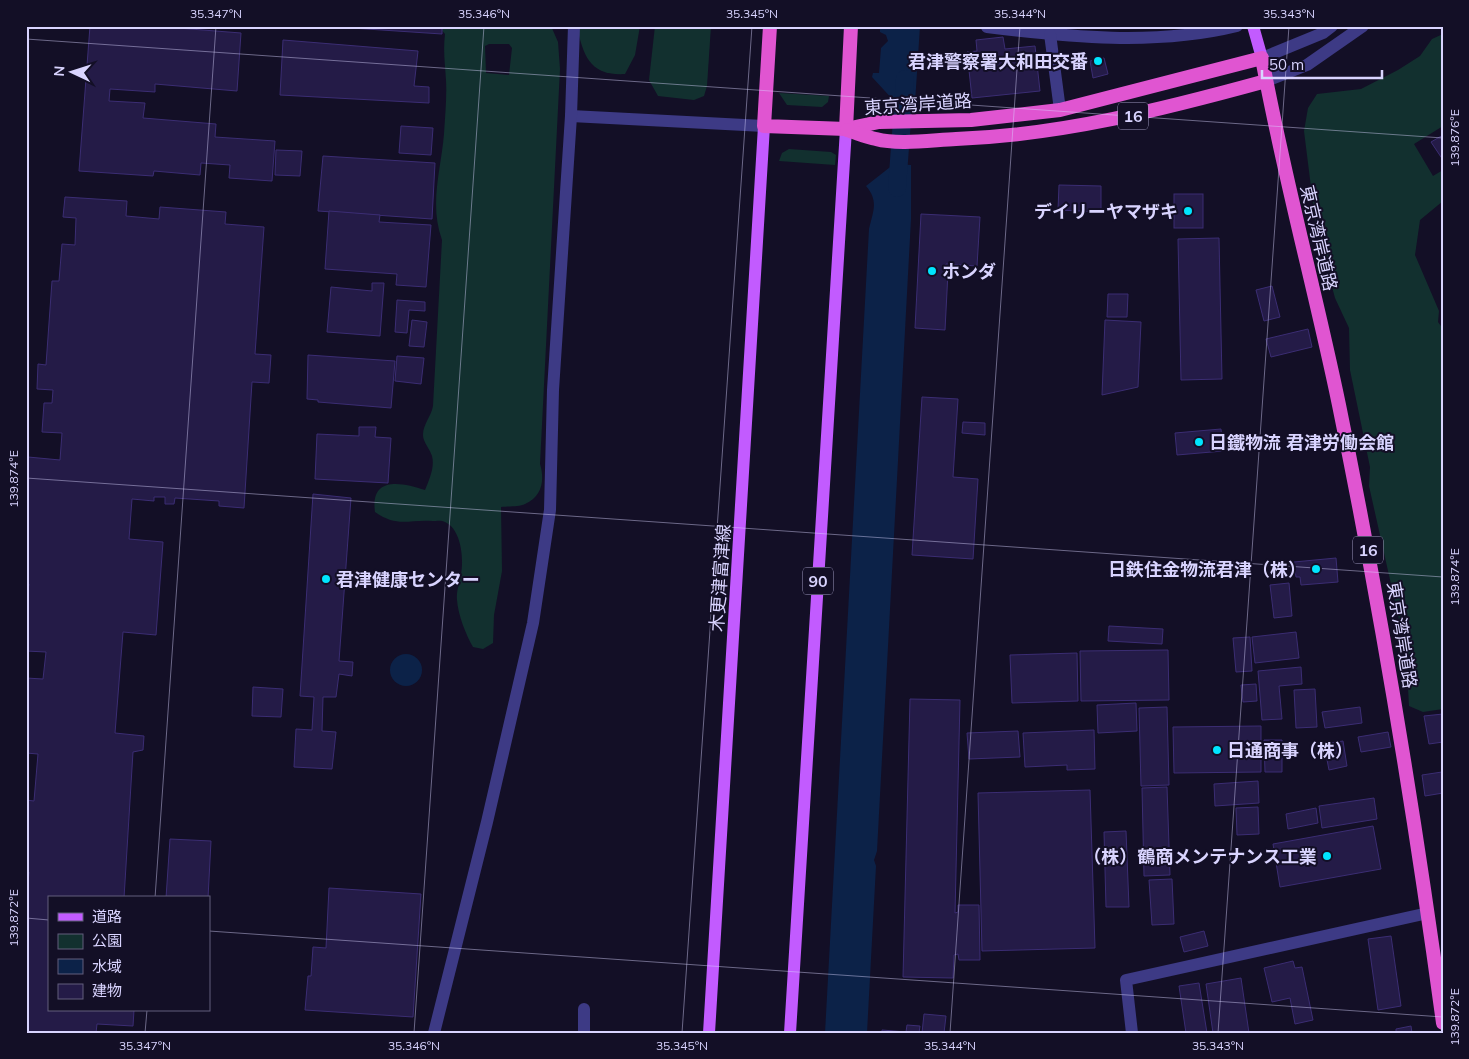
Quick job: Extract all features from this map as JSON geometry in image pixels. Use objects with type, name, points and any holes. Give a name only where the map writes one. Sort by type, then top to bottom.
[{"type":"highway","points":[[764,126],[770,26]]},
{"type":"highway","name":"東京湾岸道路","points":[[846,129],[851,26]]},
{"type":"highway","name":"東京湾岸道路","points":[[862,130],[879,122],[925,122],[1060,110],[1262,58],[1338,401],[1372,570],[1428,913],[1443,1023]]},
{"type":"highway","name":"東京湾岸道路","points":[[764,126],[862,130],[878,140],[980,138],[1086,125],[1139,114],[1266,81]]},
{"type":"main road","points":[[1253,26],[1262,58]]},
{"type":"main road","name":"木更津富津線","points":[[709,1033],[764,126]]},
{"type":"main road","name":"90","points":[[790,1033],[846,129]]},
{"type":"street","points":[[434,1033],[487,822],[533,623],[550,510],[553,390],[572,116],[574,26]]},
{"type":"street","points":[[987,27],[1050,34],[1124,31],[1162,37],[1237,26]]},
{"type":"street","points":[[1262,58],[1323,33],[1332,26]]},
{"type":"street","points":[[1266,81],[1307,65],[1362,26]]},
{"type":"street","points":[[1050,34],[1060,110]]},
{"type":"street","points":[[572,116],[764,126]]},
{"type":"street","points":[[1132,1033],[1126,980],[1428,913]]},
{"type":"street","points":[[584,1009],[584,1033]]},
{"type":"green space","points":[[438,26],[551,26],[558,42],[560,69],[540,464],[542,482],[539,492],[531,501],[520,506],[501,507],[502,571],[494,615],[493,643],[483,649],[473,647],[459,612],[457,597],[462,560],[460,545],[455,531],[442,521],[403,522],[390,520],[375,512],[377,492],[382,487],[389,484],[397,484],[425,490],[432,469],[432,456],[423,435],[424,427],[433,406],[442,240],[438,227],[436,200],[446,107],[445,34]],"holes":[[[489,44],[509,44],[512,48],[509,75],[486,73],[485,46]]]},
{"type":"green space","points":[[577,26],[640,26],[635,55],[625,74],[604,72],[590,62],[582,46]]},
{"type":"green space","points":[[655,26],[711,26],[707,86],[704,96],[694,100],[658,96],[649,80]]},
{"type":"green space","points":[[1443,34],[1443,126],[1414,144],[1433,176],[1443,170],[1443,201],[1420,220],[1415,255],[1439,311],[1438,322],[1443,329],[1443,709],[1423,712],[1409,706],[1406,651],[1369,486],[1370,467],[1350,370],[1349,328],[1335,298],[1316,227],[1304,131],[1308,108],[1317,94],[1361,89],[1420,56],[1432,39]]},
{"type":"green space","points":[[779,93],[829,96],[828,102],[822,107],[787,105]]},
{"type":"green space","points":[[789,149],[831,152],[836,155],[835,165],[779,161],[782,153]]},
{"type":"water","points":[[880,26],[920,26],[915,103],[896,103],[872,77],[873,73],[879,73],[881,48],[888,41],[886,35],[880,32]]},
{"type":"water","points":[[894,164],[911,165],[911,219],[877,851],[874,860],[876,866],[867,1033],[825,1033],[869,229],[874,206],[873,197],[866,186]]},
{"type":"water","points":[[406,654],[412,655],[417,659],[421,664],[421,676],[417,681],[412,685],[406,686],[400,685],[395,681],[391,676],[390,670],[391,664],[395,659],[400,655]]},
{"type":"building","points":[[90,26],[152,26],[241,33],[237,91],[155,84],[155,92],[110,89],[109,101],[145,103],[143,118],[216,124],[215,137],[275,141],[272,181],[229,178],[230,165],[201,163],[200,175],[154,171],[153,176],[79,171]]},
{"type":"building","points":[[321,26],[442,26],[442,34]]},
{"type":"building","points":[[1003,37],[1005,49],[1035,46],[1040,91],[972,98],[967,52],[977,51],[976,40]]},
{"type":"building","points":[[283,40],[418,51],[414,86],[429,87],[429,103],[280,95]]},
{"type":"building","points":[[1104,58],[1108,74],[1093,78],[1090,61]]},
{"type":"building","points":[[401,126],[433,128],[431,155],[399,153]]},
{"type":"building","points":[[1443,135],[1443,160],[1431,142]]},
{"type":"building","points":[[276,150],[302,151],[300,176],[275,175]]},
{"type":"building","points":[[323,156],[435,163],[432,219],[318,211]]},
{"type":"building","points":[[1059,185],[1101,186],[1101,212],[1058,210]]},
{"type":"building","name":"デイリーヤマザキ","points":[[1174,194],[1203,194],[1203,228],[1174,228]]},
{"type":"building","points":[[65,197],[127,201],[126,216],[159,219],[160,207],[226,212],[225,224],[264,227],[255,354],[271,355],[269,383],[252,382],[244,508],[219,506],[219,501],[175,498],[174,504],[165,504],[165,497],[154,497],[154,501],[132,499],[129,539],[163,542],[156,635],[123,632],[115,733],[144,736],[143,750],[133,752],[124,896],[48,896],[48,1012],[134,1012],[133,1026],[97,1024],[96,1033],[26,1033],[26,883],[28,883],[29,872],[26,872],[26,800],[34,801],[38,754],[26,753],[26,678],[43,679],[46,652],[26,651],[26,602],[29,584],[26,584],[26,483],[28,457],[60,460],[62,433],[42,432],[44,403],[52,403],[53,390],[37,389],[38,364],[46,365],[52,281],[59,281],[62,244],[75,245],[76,218],[63,217]]},
{"type":"building","points":[[329,211],[380,215],[379,222],[431,225],[426,287],[396,285],[397,274],[325,269]]},
{"type":"building","name":"ホンダ","points":[[921,214],[980,217],[977,266],[946,264],[946,272],[948,272],[945,330],[915,328]]},
{"type":"building","points":[[1219,238],[1222,379],[1181,380],[1178,239]]},
{"type":"building","points":[[372,283],[384,283],[380,336],[327,332],[331,287],[372,291]]},
{"type":"building","points":[[1272,286],[1280,317],[1264,321],[1256,290]]},
{"type":"building","points":[[1108,294],[1128,294],[1127,317],[1107,317]]},
{"type":"building","points":[[397,300],[425,302],[425,311],[409,310],[407,333],[395,332]]},
{"type":"building","points":[[412,320],[427,322],[424,347],[409,346]]},
{"type":"building","points":[[1105,320],[1141,322],[1138,387],[1102,395]]},
{"type":"building","points":[[1308,329],[1312,347],[1271,357],[1266,339]]},
{"type":"building","points":[[308,355],[395,361],[391,408],[318,402],[318,400],[307,399]]},
{"type":"building","points":[[397,356],[424,358],[421,384],[395,381]]},
{"type":"building","points":[[922,397],[958,399],[953,477],[978,479],[973,559],[912,555]]},
{"type":"building","points":[[963,422],[985,423],[985,435],[962,433]]},
{"type":"building","points":[[359,427],[376,427],[375,437],[391,438],[388,483],[315,479],[317,434],[359,436]]},
{"type":"building","name":"日鐵物流 君津労働会館","points":[[1221,429],[1223,451],[1177,455],[1175,433]]},
{"type":"building","name":"君津健康センター","points":[[313,494],[351,498],[339,661],[353,662],[352,676],[339,674],[336,697],[323,697],[322,731],[336,732],[332,769],[294,767],[296,729],[312,730],[314,697],[300,696]]},
{"type":"building","name":"日鉄住金物流君津（株）","points":[[1336,558],[1338,582],[1301,585],[1300,577],[1296,577],[1294,562]]},
{"type":"building","points":[[1289,583],[1292,616],[1274,618],[1270,585]]},
{"type":"building","points":[[1109,626],[1163,629],[1162,644],[1108,641]]},
{"type":"building","points":[[1296,632],[1299,658],[1255,663],[1252,637]]},
{"type":"building","points":[[1250,637],[1252,671],[1236,672],[1233,638]]},
{"type":"building","points":[[1168,650],[1169,700],[1081,701],[1080,651]]},
{"type":"building","points":[[1077,653],[1078,701],[1012,703],[1010,655]]},
{"type":"building","points":[[1301,667],[1302,684],[1279,686],[1282,719],[1262,720],[1258,671]]},
{"type":"building","points":[[1256,684],[1257,701],[1243,702],[1241,685]]},
{"type":"building","points":[[253,687],[283,689],[281,717],[252,716]]},
{"type":"building","points":[[1315,689],[1317,727],[1296,728],[1294,690]]},
{"type":"building","points":[[910,699],[960,700],[955,913],[958,912],[958,905],[979,905],[980,960],[959,960],[958,954],[954,955],[953,978],[903,977]]},
{"type":"building","points":[[1136,703],[1137,731],[1098,733],[1097,705]]},
{"type":"building","points":[[1167,707],[1169,785],[1141,786],[1139,708]]},
{"type":"building","points":[[1360,707],[1362,723],[1325,728],[1322,712]]},
{"type":"building","points":[[1443,714],[1443,742],[1429,744],[1424,716]]},
{"type":"building","name":"日通商事（株）","points":[[1261,726],[1261,772],[1174,773],[1173,727]]},
{"type":"building","points":[[1094,730],[1095,769],[1067,770],[1067,765],[1025,767],[1023,733]]},
{"type":"building","points":[[1018,731],[1020,757],[969,759],[967,733]]},
{"type":"building","points":[[1388,732],[1391,747],[1361,752],[1358,737]]},
{"type":"building","points":[[1264,740],[1282,740],[1282,772],[1265,772]]},
{"type":"building","points":[[1343,741],[1347,766],[1329,770],[1324,744]]},
{"type":"building","points":[[1442,772],[1443,793],[1425,796],[1422,775]]},
{"type":"building","points":[[1258,781],[1259,803],[1215,806],[1214,784]]},
{"type":"building","points":[[1167,787],[1170,875],[1144,876],[1142,788]]},
{"type":"building","points":[[1090,790],[1095,948],[982,951],[978,793]]},
{"type":"building","points":[[1374,798],[1377,819],[1322,828],[1319,806]]},
{"type":"building","points":[[1258,807],[1259,834],[1237,835],[1236,808]]},
{"type":"building","points":[[1316,808],[1318,823],[1288,829],[1286,814]]},
{"type":"building","name":"（株）鶴商メンテナンス工業","points":[[1373,826],[1381,869],[1280,887],[1273,844]]},
{"type":"building","points":[[1126,831],[1129,907],[1106,907],[1104,832]]},
{"type":"building","points":[[170,839],[211,841],[208,896],[166,896]]},
{"type":"building","points":[[1172,879],[1174,924],[1152,925],[1149,880]]},
{"type":"building","points":[[329,888],[421,894],[413,1017],[305,1010],[308,976],[311,976],[313,947],[326,948]]},
{"type":"building","points":[[1204,931],[1208,946],[1184,952],[1180,937]]},
{"type":"building","points":[[1391,936],[1401,1006],[1378,1010],[1368,939]]},
{"type":"building","points":[[1293,961],[1295,968],[1302,967],[1313,1020],[1295,1024],[1290,998],[1272,1002],[1264,968]]},
{"type":"building","points":[[1241,978],[1249,1033],[1213,1033],[1206,984]]},
{"type":"building","points":[[1199,983],[1207,1033],[1186,1033],[1179,986]]},
{"type":"building","points":[[924,1014],[946,1016],[944,1033],[922,1033]]},
{"type":"building","points":[[907,1025],[920,1026],[919,1033],[882,1033],[882,1030],[906,1032]]},
{"type":"building","points":[[1411,1026],[1412,1033],[1396,1033],[1396,1029]]},
{"type":"waterway","points":[[897,188],[905,79]]},
{"type":"place","name":"君津警察署大和田交番","points":[[1098,61]]},
{"type":"place","name":"デイリーヤマザキ","points":[[1188,211]]},
{"type":"place","name":"ホンダ","points":[[932,271]]},
{"type":"place","name":"日鐵物流 君津労働会館","points":[[1199,442]]},
{"type":"place","name":"日鉄住金物流君津（株）","points":[[1316,569]]},
{"type":"place","name":"君津健康センター","points":[[326,579]]},
{"type":"place","name":"日通商事（株）","points":[[1217,750]]},
{"type":"place","name":"（株）鶴商メンテナンス工業","points":[[1327,856]]}]
